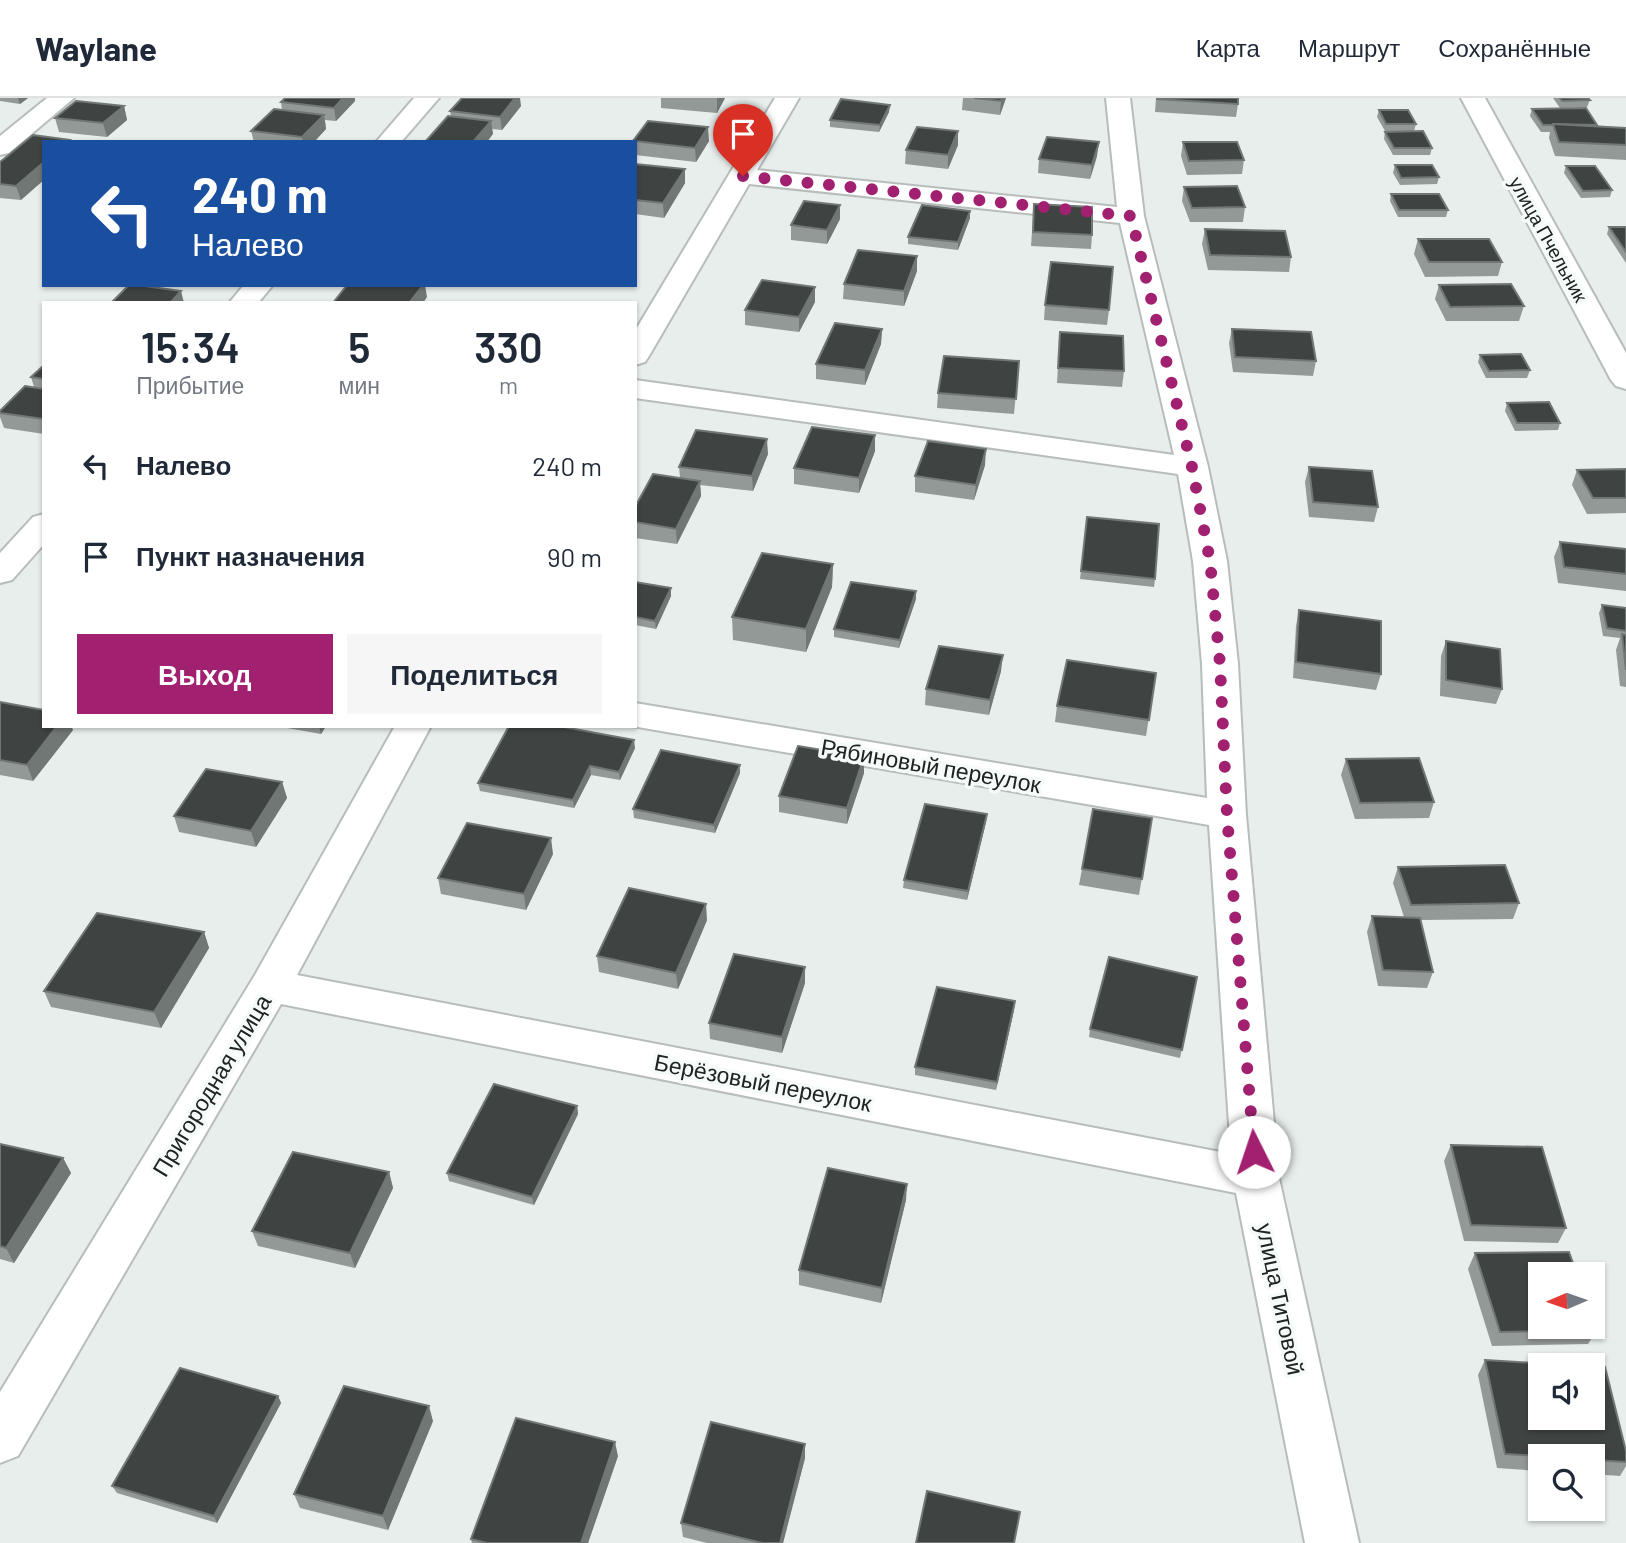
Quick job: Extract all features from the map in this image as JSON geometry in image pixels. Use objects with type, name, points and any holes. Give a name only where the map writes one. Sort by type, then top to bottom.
[{"type":"street","points":[[0,148],[62,98]]},
{"type":"street","points":[[390,140],[427,98]]},
{"type":"street","points":[[637,353],[787,98]]},
{"type":"street","name":"улица Титовой","points":[[1118,98],[1131,216],[1192,467],[1210,561],[1220,664],[1227,815],[1256,1178],[1332,1543]]},
{"type":"street","name":"улица Пчельник","points":[[1473,98],[1626,380]]},
{"type":"street","points":[[743,176],[1131,216]]},
{"type":"street","points":[[245,301],[257,287]]},
{"type":"street","points":[[637,389],[1192,467]]},
{"type":"street","points":[[0,573],[42,526]]},
{"type":"street","name":"Рябиновый переулок","points":[[637,715],[1227,815]]},
{"type":"street","name":"Пригородная улица","points":[[0,1439],[270,986],[412,728]]},
{"type":"street","name":"Берёзовый переулок","points":[[270,986],[1256,1178]]},
{"type":"building","points":[[285,98],[343,98],[334,108],[281,102]]},
{"type":"building","points":[[462,98],[515,98],[500,117],[450,111]]},
{"type":"building","points":[[974,98],[1002,98],[1001,101]]},
{"type":"building","points":[[1238,98],[1238,104],[1157,99]]},
{"type":"building","points":[[1560,98],[1588,98],[1590,100],[1562,101]]},
{"type":"building","points":[[841,99],[890,105],[880,125],[830,120]]},
{"type":"building","points":[[76,101],[124,106],[103,123],[55,118]]},
{"type":"building","points":[[1586,108],[1597,125],[1543,125],[1532,109]]},
{"type":"building","points":[[274,109],[324,115],[302,137],[251,131]]},
{"type":"building","points":[[1379,110],[1408,110],[1416,124],[1386,124]]},
{"type":"building","points":[[448,116],[491,121],[475,140],[427,140]]},
{"type":"building","points":[[648,121],[708,127],[695,148],[634,140]]},
{"type":"building","points":[[1553,124],[1626,128],[1626,145],[1559,142]]},
{"type":"building","points":[[917,127],[958,131],[948,155],[906,150]]},
{"type":"building","points":[[1423,131],[1432,148],[1394,148],[1385,132]]},
{"type":"building","points":[[33,135],[70,140],[42,140],[42,164],[16,186],[0,184],[0,162]]},
{"type":"building","points":[[1047,137],[1099,142],[1092,165],[1039,159]]},
{"type":"building","points":[[1183,142],[1237,142],[1244,160],[1189,161]]},
{"type":"building","points":[[637,164],[685,169],[663,203],[637,200]]},
{"type":"building","points":[[1395,165],[1432,165],[1439,177],[1401,178]]},
{"type":"building","points":[[1566,166],[1595,166],[1612,190],[1583,191]]},
{"type":"building","points":[[1237,186],[1245,207],[1192,208],[1184,187]]},
{"type":"building","points":[[1391,194],[1439,194],[1448,210],[1399,210]]},
{"type":"building","points":[[804,201],[840,205],[827,230],[791,225]]},
{"type":"building","points":[[1034,204],[1092,207],[1092,235],[1033,232]]},
{"type":"building","points":[[922,205],[970,211],[958,242],[908,237]]},
{"type":"building","points":[[1609,227],[1626,227],[1626,252]]},
{"type":"building","points":[[1205,229],[1285,231],[1291,257],[1210,255]]},
{"type":"building","points":[[1418,239],[1489,239],[1502,262],[1429,262]]},
{"type":"building","points":[[858,250],[917,256],[904,291],[844,284]]},
{"type":"building","points":[[1051,262],[1113,267],[1109,310],[1045,305]]},
{"type":"building","points":[[762,280],[815,287],[799,317],[745,310]]},
{"type":"building","points":[[1511,284],[1524,306],[1450,307],[1439,285]]},
{"type":"building","points":[[127,287],[181,291],[172,301],[113,301]]},
{"type":"building","points":[[345,287],[421,287],[411,301],[335,301]]},
{"type":"building","points":[[835,323],[882,329],[865,370],[816,364]]},
{"type":"building","points":[[1232,329],[1311,332],[1316,361],[1235,357]]},
{"type":"building","points":[[1060,332],[1123,336],[1124,371],[1058,368]]},
{"type":"building","points":[[1521,354],[1530,370],[1489,371],[1480,355]]},
{"type":"building","points":[[944,356],[1019,361],[1016,399],[938,393]]},
{"type":"building","points":[[42,367],[42,379],[31,377]]},
{"type":"building","points":[[25,386],[42,389],[42,419],[0,411]]},
{"type":"building","points":[[1549,402],[1560,423],[1517,423],[1507,403]]},
{"type":"building","points":[[812,427],[875,435],[859,478],[794,468]]},
{"type":"building","points":[[696,430],[767,439],[752,476],[679,467]]},
{"type":"building","points":[[928,441],[986,449],[976,485],[915,476]]},
{"type":"building","points":[[1309,467],[1372,471],[1378,507],[1313,502]]},
{"type":"building","points":[[1626,469],[1626,498],[1593,498],[1577,470]]},
{"type":"building","points":[[653,474],[700,481],[676,529],[637,522],[637,503]]},
{"type":"building","points":[[1087,517],[1159,524],[1155,579],[1081,571]]},
{"type":"building","points":[[1560,542],[1626,549],[1626,574],[1564,567]]},
{"type":"building","points":[[762,553],[833,564],[806,629],[732,617]]},
{"type":"building","points":[[637,582],[671,588],[655,621],[637,617]]},
{"type":"building","points":[[851,582],[916,591],[900,640],[834,629]]},
{"type":"building","points":[[1602,605],[1626,608],[1626,631],[1607,628]]},
{"type":"building","points":[[1299,610],[1381,621],[1381,674],[1296,662]]},
{"type":"building","points":[[1622,634],[1626,635],[1626,670]]},
{"type":"building","points":[[1446,641],[1500,649],[1502,689],[1446,680]]},
{"type":"building","points":[[939,646],[1003,655],[990,700],[926,689]]},
{"type":"building","points":[[1067,660],[1156,673],[1149,720],[1057,706]]},
{"type":"building","points":[[0,702],[42,710],[42,728],[55,728],[27,765],[0,760]]},
{"type":"building","points":[[508,728],[569,728],[634,740],[619,772],[590,766],[573,800],[478,783]]},
{"type":"building","points":[[798,746],[864,757],[847,808],[779,796]]},
{"type":"building","points":[[661,750],[740,765],[714,825],[633,809]]},
{"type":"building","points":[[1419,758],[1434,802],[1360,803],[1346,759]]},
{"type":"building","points":[[206,769],[282,782],[251,831],[174,816]]},
{"type":"building","points":[[925,804],[987,814],[968,891],[904,880]]},
{"type":"building","points":[[1093,809],[1152,818],[1142,879],[1082,869]]},
{"type":"building","points":[[467,823],[551,838],[524,894],[438,878]]},
{"type":"building","points":[[1505,865],[1519,903],[1411,905],[1398,867]]},
{"type":"building","points":[[629,888],[706,904],[676,973],[597,956]]},
{"type":"building","points":[[97,913],[204,932],[154,1012],[44,991]]},
{"type":"building","points":[[1372,916],[1420,918],[1433,972],[1383,970]]},
{"type":"building","points":[[734,954],[805,967],[782,1037],[709,1023]]},
{"type":"building","points":[[1109,957],[1197,977],[1182,1050],[1090,1029]]},
{"type":"building","points":[[937,987],[1015,1001],[997,1082],[915,1067]]},
{"type":"building","points":[[494,1084],[577,1106],[532,1197],[447,1173]]},
{"type":"building","points":[[0,1144],[63,1158],[6,1248],[0,1246]]},
{"type":"building","points":[[1451,1145],[1542,1147],[1566,1228],[1471,1225]]},
{"type":"building","points":[[293,1152],[389,1172],[350,1253],[252,1231]]},
{"type":"building","points":[[828,1168],[907,1184],[882,1288],[799,1270]]},
{"type":"building","points":[[1569,1252],[1573,1262],[1528,1262],[1528,1331],[1500,1332],[1475,1253]]},
{"type":"building","points":[[1485,1360],[1528,1363],[1528,1430],[1605,1430],[1605,1367],[1626,1451],[1626,1462],[1605,1461],[1605,1444],[1528,1444],[1528,1455],[1505,1454]]},
{"type":"building","points":[[180,1368],[278,1396],[214,1516],[112,1486]]},
{"type":"building","points":[[344,1386],[429,1406],[383,1516],[294,1494]]},
{"type":"building","points":[[516,1418],[615,1442],[581,1543],[487,1543],[471,1539]]},
{"type":"building","points":[[711,1422],[805,1444],[780,1543],[762,1543],[681,1523]]},
{"type":"building","points":[[927,1491],[1020,1512],[1014,1543],[916,1543]]},
{"type":"route","points":[[743,176],[1131,216],[1192,467],[1210,561],[1220,664],[1227,815],[1254,1152]]}]
